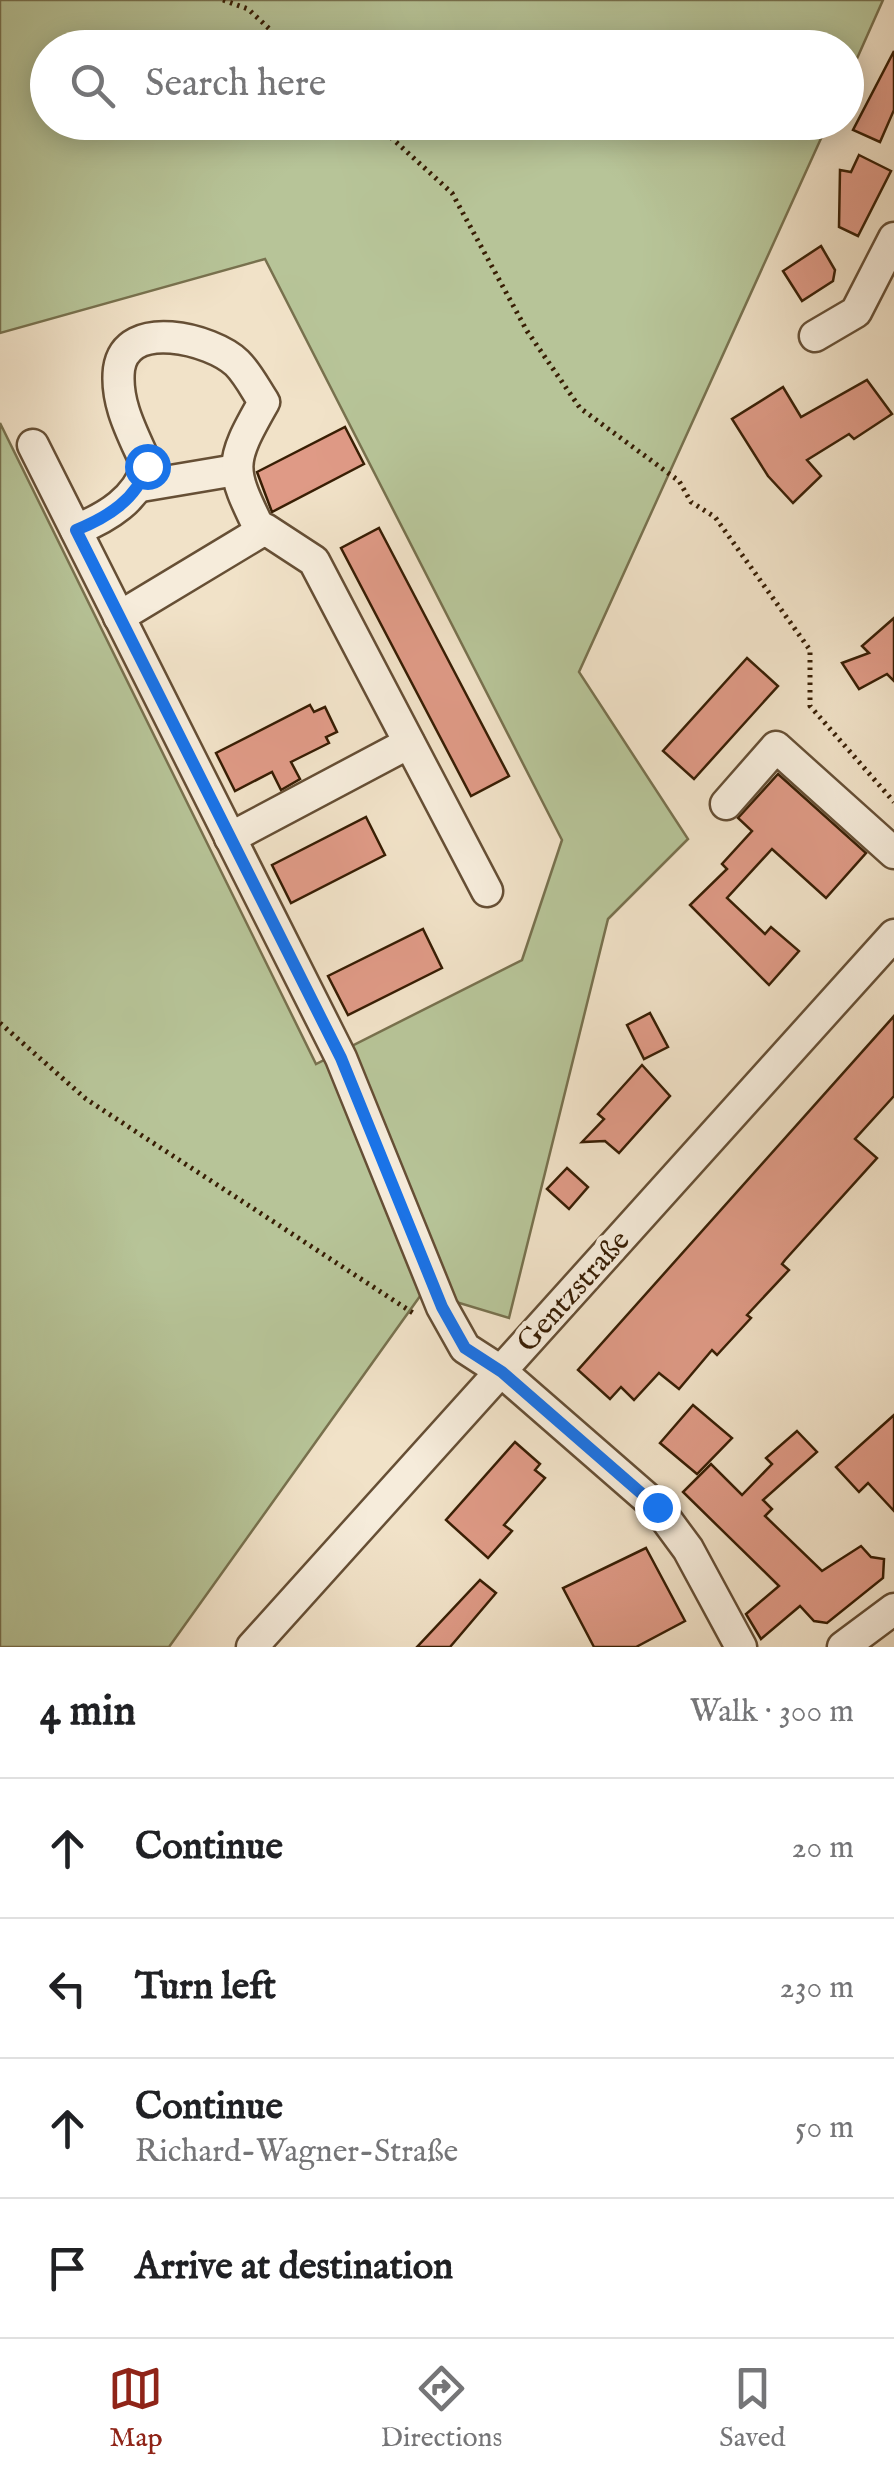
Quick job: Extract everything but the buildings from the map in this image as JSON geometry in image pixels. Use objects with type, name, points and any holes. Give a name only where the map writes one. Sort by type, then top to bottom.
[{"type":"street","points":[[814,336],[856,312],[894,238]]},
{"type":"street","points":[[76,530],[128,500],[141,486],[147,466],[122,407],[119,366],[134,344],[159,336],[184,338],[236,362],[264,402],[239,445],[235,478],[261,532]]},
{"type":"street","points":[[33,445],[341,1058],[442,1307],[465,1348],[502,1372],[657,1507],[688,1549],[741,1647]]},
{"type":"street","points":[[141,486],[236,470]]},
{"type":"street","points":[[119,617],[265,530],[314,561],[487,890]]},
{"type":"street","points":[[230,838],[409,743]]},
{"type":"street","points":[[726,804],[776,747],[894,853]]},
{"type":"street","name":"Gentzstraße","points":[[252,1647],[894,935]]},
{"type":"street","points":[[843,1647],[894,1609]]},
{"type":"path","points":[[223,0],[248,9],[271,30]]},
{"type":"path","points":[[394,140],[452,193],[527,331],[580,408],[679,482],[691,502],[715,517],[810,650],[810,706],[894,802]]},
{"type":"path","points":[[0,1023],[86,1099],[416,1315]]},
{"type":"green space","points":[[0,0],[883,0],[864,43],[864,30],[30,30],[30,140],[820,140],[579,672],[688,839],[608,919],[509,1318],[423,1292],[169,1647],[0,1647],[0,423],[316,1064],[522,960],[562,840],[265,259],[0,333]]},
{"type":"route","points":[[147,466],[141,486],[128,500],[76,530],[341,1058],[442,1307],[465,1348],[502,1372],[657,1507]]}]
